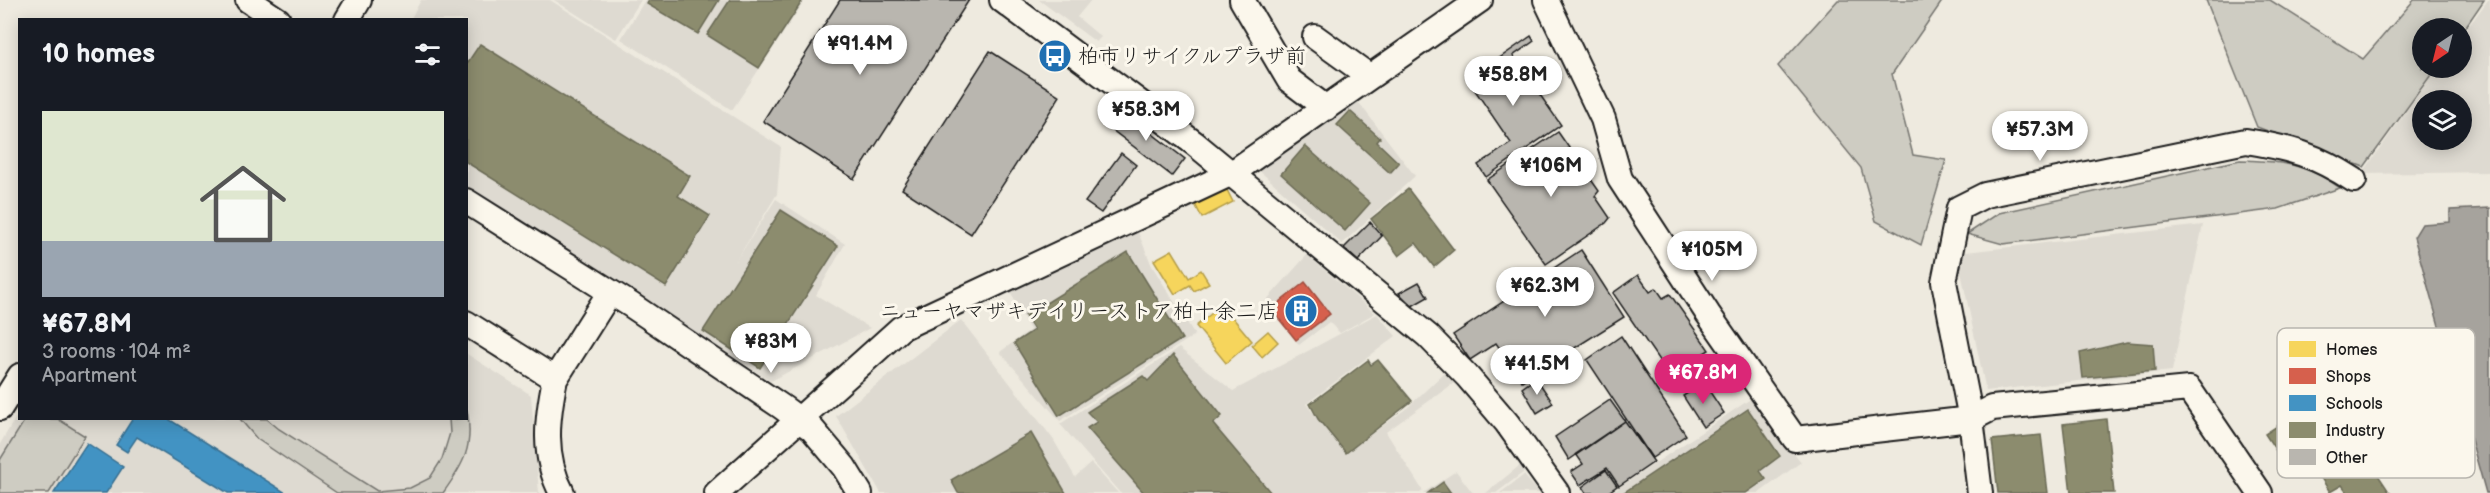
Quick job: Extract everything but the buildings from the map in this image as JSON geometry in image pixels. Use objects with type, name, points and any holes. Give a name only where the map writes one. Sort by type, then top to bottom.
[{"type":"street","points":[[248,0],[275,18]]},
{"type":"street","points":[[348,18],[359,0]]},
{"type":"street","points":[[1002,0],[1232,173],[1428,336],[1467,376],[1507,423],[1557,493]]},
{"type":"street","points":[[1242,0],[1289,80],[1326,108]]},
{"type":"street","points":[[717,493],[901,328],[1232,173],[1480,0]]},
{"type":"street","points":[[1546,0],[1603,119],[1620,179],[1708,314],[1795,439],[1971,419],[1992,408],[2189,389],[2260,493]]},
{"type":"street","points":[[1315,38],[1369,76]]},
{"type":"street","points":[[1980,493],[1971,419],[1944,282],[1959,208],[1985,195],[2246,141],[2290,148],[2330,164],[2354,180]]},
{"type":"street","points":[[468,202],[610,292],[812,429],[844,467],[860,493]]},
{"type":"street","points":[[562,493],[548,456],[548,427],[555,379],[610,292]]},
{"type":"street","points":[[468,324],[555,379]]},
{"type":"street","points":[[0,408],[18,379]]},
{"type":"shaded area","points":[[421,0],[550,0],[781,147],[777,194],[736,261],[776,199],[845,244],[816,295],[870,328],[771,381],[468,190],[468,18],[411,18]]},
{"type":"shaded area","points":[[554,0],[641,0],[616,39]]},
{"type":"shaded area","points":[[645,0],[805,0],[732,110],[621,39]]},
{"type":"shaded area","points":[[1039,0],[1091,0],[1077,17],[1101,37],[1096,42]]},
{"type":"shaded area","points":[[1838,0],[1943,0],[1892,74],[1913,155],[1946,160],[1921,245],[1876,221],[1861,168],[1778,66]]},
{"type":"shaded area","points":[[2206,0],[2270,0],[2363,59],[2414,0],[2484,0],[2472,18],[2412,18],[2412,78],[2429,78],[2420,90],[2412,90],[2412,101],[2364,167],[2257,127]]},
{"type":"shaded area","points":[[2490,0],[2490,172],[2362,174],[2412,103],[2412,150],[2472,150],[2472,90],[2421,90],[2430,78],[2472,78],[2472,22]]},
{"type":"shaded area","points":[[1353,95],[1415,176],[1342,244],[1255,167]]},
{"type":"shaded area","points":[[2240,160],[2293,165],[2316,174],[2340,188],[2278,209],[2003,244],[1967,234],[1999,213]]},
{"type":"shaded area","points":[[2490,208],[2490,493],[2486,493],[2475,454],[2475,328],[2440,328],[2414,237],[2422,224],[2450,222],[2450,210]]},
{"type":"shaded area","points":[[1135,225],[1152,266],[1195,335],[1060,421],[1000,352],[1030,330],[1009,289]]},
{"type":"shaded area","points":[[2203,225],[2172,371],[1986,391],[1957,253]]},
{"type":"shaded area","points":[[1307,255],[1375,313],[1340,333],[1329,322],[1299,345],[1265,302]]},
{"type":"shaded area","points":[[1377,314],[1396,336],[1306,404],[1346,453],[1407,408],[1444,373],[1454,383],[1386,432],[1423,491],[1420,493],[1120,493],[1060,424],[1179,348],[1233,391]]},
{"type":"shaded area","points":[[961,320],[1053,439],[1075,477],[1091,463],[1118,493],[881,493],[836,416]]},
{"type":"shaded area","points":[[468,355],[531,395],[539,493],[0,493],[0,444],[18,414],[18,420],[468,420]]},
{"type":"shaded area","points":[[1752,398],[1801,462],[1759,493],[1611,493]]},
{"type":"shaded area","points":[[468,416],[469,434],[466,454],[457,473],[443,493],[337,493],[257,439],[241,420],[268,420],[377,491],[410,488],[430,478],[442,459],[450,433],[449,420],[468,420]]},
{"type":"shaded area","points":[[25,420],[60,420],[85,436],[49,493],[0,493],[0,460]]},
{"type":"shaded area","points":[[1524,462],[1528,469],[1496,493],[1486,493]]},
{"type":"shaded area","points":[[1456,471],[1473,493],[1423,493]]},
{"type":"shaded area","points":[[1524,475],[1539,493],[1500,493]]},
{"type":"place","name":"柏市リサイクルプラザ前","points":[[1055,56]]},
{"type":"place","name":"ニューヤマザキデイリーストア柏十余二店","points":[[1301,311]]}]
